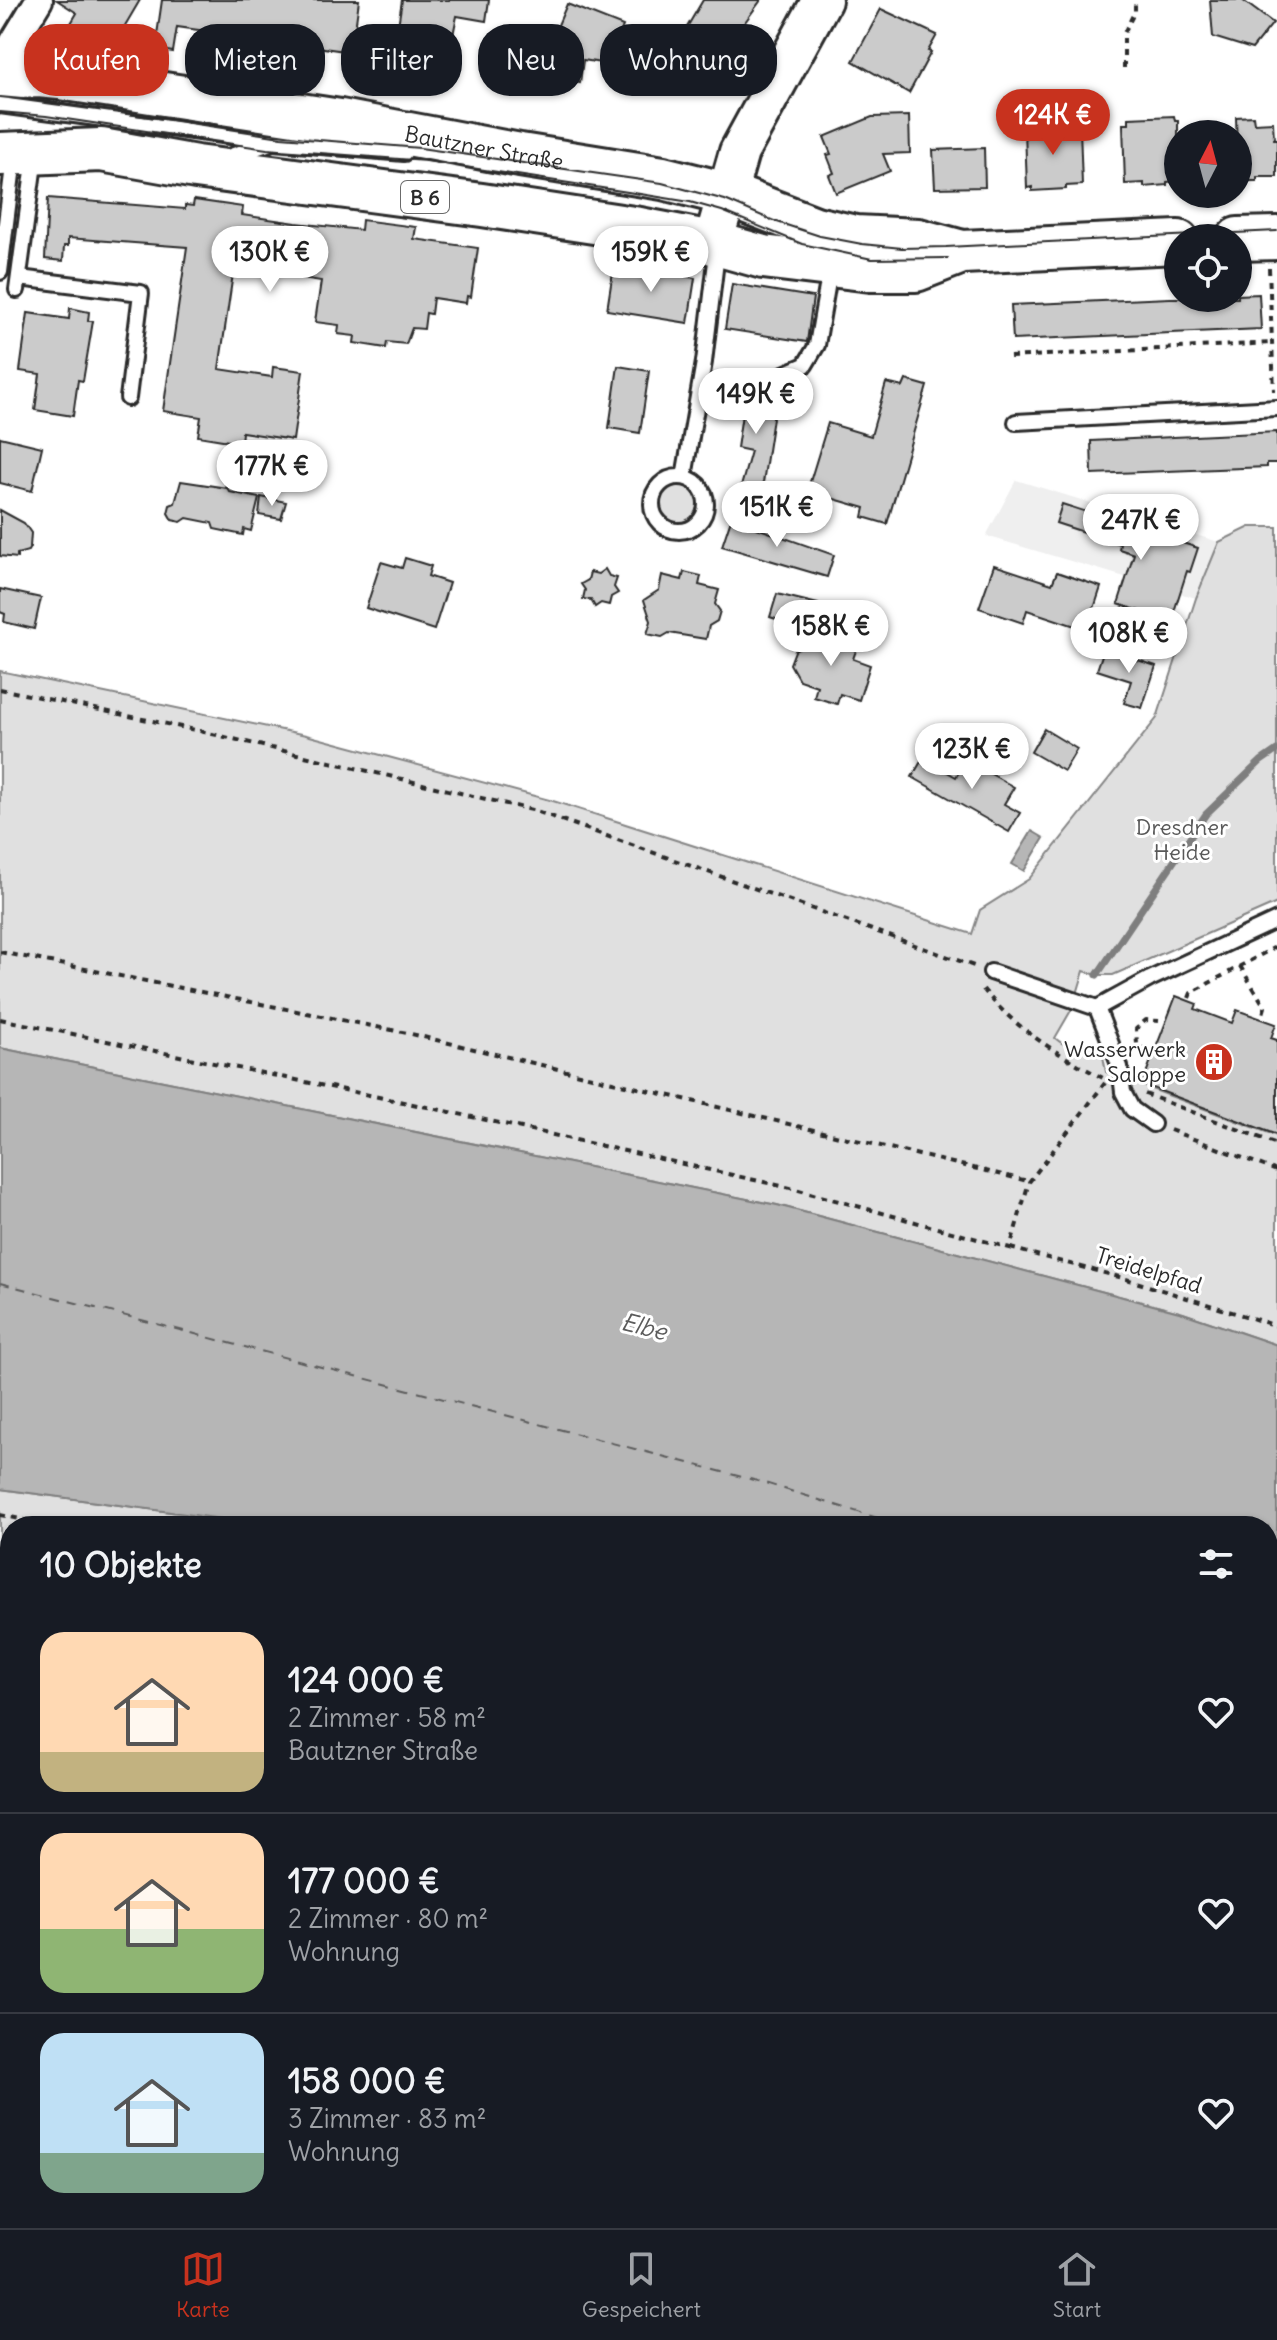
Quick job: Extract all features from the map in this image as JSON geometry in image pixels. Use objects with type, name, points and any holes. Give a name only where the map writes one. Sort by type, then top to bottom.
[{"type":"main road","points":[[721,214],[739,152],[822,0]]},
{"type":"main road","name":"Bautzner Straße","points":[[7,118],[60,78],[340,121],[423,146],[663,178],[721,214],[763,257],[831,266],[916,270],[962,252]]},
{"type":"main road","name":"Bautzner Straße","points":[[7,118],[101,150],[196,167],[482,205],[721,214],[855,237],[918,240],[962,252],[1164,243]]},
{"type":"street","points":[[7,118],[13,43],[39,0]]},
{"type":"lane","points":[[7,118],[365,149],[423,146]]},
{"type":"lane","points":[[0,272],[7,118]]},
{"type":"lane","points":[[7,118],[18,284],[141,293],[128,398]]},
{"type":"lane","points":[[196,167],[274,142]]},
{"type":"lane","points":[[487,164],[661,190],[721,214],[704,362],[684,477]]},
{"type":"lane","points":[[784,374],[805,365],[817,345],[831,266]]},
{"type":"lane","points":[[1016,422],[1276,408]]},
{"type":"lane","points":[[991,972],[1097,1008],[1150,979],[1277,920]]},
{"type":"lane","points":[[1097,1008],[1120,1067],[1123,1089],[1132,1109],[1153,1124]]},
{"type":"path","points":[[1124,68],[1124,33],[1135,11],[1135,0]]},
{"type":"path","points":[[1270,238],[1276,408]]},
{"type":"path","points":[[1010,357],[1272,343]]},
{"type":"path","points":[[0,689],[200,731],[536,811],[991,972]]},
{"type":"path","points":[[1189,998],[1191,993],[1277,946]]},
{"type":"path","points":[[0,952],[407,1033],[1029,1182]]},
{"type":"path","points":[[967,963],[973,975]]},
{"type":"path","points":[[1240,966],[1265,1007],[1263,1014]]},
{"type":"path","points":[[980,984],[993,1002],[1059,1056],[1123,1089],[1277,1144]]},
{"type":"path","name":"Treidelpfad","points":[[0,1019],[432,1108],[795,1189],[1123,1278],[1277,1326]]},
{"type":"path","points":[[1136,1029],[1146,1020],[1159,1021]]},
{"type":"path","points":[[1125,1025],[1136,1029]]},
{"type":"path","points":[[1136,1029],[1137,1044],[1146,1051]]},
{"type":"path","points":[[1010,1248],[1029,1182],[1107,1080]]},
{"type":"path","points":[[1153,1124],[1277,1171]]},
{"type":"shaded area","points":[[1016,480],[1219,542],[1196,598],[986,536]]},
{"type":"green space","points":[[679,485],[692,491],[698,504],[692,517],[679,523],[666,517],[660,504],[666,491]]},
{"type":"green space","name":"Dresdner Heide","points":[[1250,527],[1277,527],[1277,903],[1113,975],[1084,971],[1073,1007],[1055,1038],[1068,1046],[1102,1051],[1106,1072],[1277,1136],[1277,1345],[1183,1313],[777,1205],[0,1048],[0,671],[306,735],[553,801],[972,934],[980,910],[1029,879],[1157,718],[1196,598],[1219,542]]},
{"type":"green space","points":[[0,1489],[200,1516],[0,1516]]},
{"type":"water","points":[[1032,831],[1044,838],[1024,871],[1012,864]]},
{"type":"water","name":"Elbe","points":[[0,1048],[777,1205],[1183,1313],[1277,1345],[1277,1516],[200,1516],[0,1489]]},
{"type":"building","points":[[57,0],[140,0],[126,24],[70,24],[77,13]]},
{"type":"building","points":[[162,0],[359,0],[356,24],[341,24],[341,50],[325,48],[325,24],[185,24],[185,28],[177,27],[173,52],[169,51],[169,24],[159,24]]},
{"type":"building","points":[[402,0],[489,0],[486,21],[457,16],[455,24],[398,24]]},
{"type":"building","points":[[703,0],[761,0],[744,24],[689,24]]},
{"type":"building","points":[[1210,0],[1242,0],[1273,23],[1252,49],[1213,37]]},
{"type":"building","points":[[567,4],[618,24],[600,24],[600,63],[584,60],[584,24],[558,24]]},
{"type":"building","points":[[881,9],[937,35],[909,93],[853,61]]},
{"type":"building","points":[[909,116],[910,153],[883,154],[890,171],[836,193],[829,175],[834,173],[827,155],[831,154],[824,137],[872,117]]},
{"type":"building","points":[[1174,116],[1175,120],[1164,120],[1164,185],[1125,184],[1123,124],[1129,124],[1129,118]]},
{"type":"building","points":[[1253,116],[1254,123],[1273,122],[1274,139],[1277,139],[1277,177],[1257,177],[1257,181],[1252,181],[1252,120],[1236,120],[1236,117]]},
{"type":"building","points":[[1074,123],[1074,128],[1080,128],[1082,185],[1032,191],[1032,187],[1027,188],[1025,130],[1032,130],[1032,124]]},
{"type":"building","points":[[984,148],[985,187],[935,188],[933,150]]},
{"type":"building","points":[[48,198],[185,209],[185,205],[193,206],[194,200],[243,207],[242,215],[296,223],[361,230],[362,220],[416,227],[414,239],[478,248],[471,297],[467,296],[466,303],[433,298],[431,314],[426,313],[424,329],[412,328],[406,344],[387,342],[386,348],[354,343],[355,336],[338,334],[339,325],[315,322],[321,281],[234,267],[219,369],[272,377],[273,367],[303,371],[293,440],[242,432],[241,443],[198,436],[201,417],[163,411],[187,247],[68,238],[63,261],[45,259]]},
{"type":"building","points":[[614,265],[695,278],[688,323],[607,310]]},
{"type":"building","points":[[732,284],[813,297],[807,342],[725,329]]},
{"type":"building","points":[[1252,294],[1259,294],[1261,329],[1013,340],[1011,305],[1164,298],[1164,312],[1252,312]]},
{"type":"building","points":[[70,308],[89,312],[88,321],[93,321],[83,381],[78,380],[73,416],[35,410],[40,374],[20,371],[28,313],[69,319]]},
{"type":"building","points":[[618,366],[649,371],[640,433],[609,428]]},
{"type":"building","points":[[906,380],[927,386],[887,524],[863,517],[865,508],[824,496],[820,512],[802,508],[828,423],[871,436],[886,383],[903,387]]},
{"type":"building","points":[[746,387],[777,392],[761,496],[740,490],[751,451],[737,448]]},
{"type":"building","points":[[1277,432],[1277,463],[1267,463],[1267,467],[1092,474],[1091,441]]},
{"type":"building","points":[[0,437],[42,447],[32,491],[0,483]]},
{"type":"building","points":[[181,481],[227,488],[230,492],[259,498],[251,531],[244,529],[243,535],[214,529],[212,523],[187,518],[181,522],[172,520],[168,513],[170,505],[175,503]]},
{"type":"building","points":[[261,497],[286,502],[281,519],[259,515]]},
{"type":"building","points":[[1062,504],[1198,548],[1171,621],[1118,604],[1134,554],[1119,549],[1120,544],[1056,523]]},
{"type":"building","points":[[0,510],[24,523],[31,533],[28,551],[17,554],[17,558],[0,556]]},
{"type":"building","points":[[731,519],[834,555],[827,577],[722,546]]},
{"type":"building","points":[[405,558],[431,566],[428,576],[449,583],[434,630],[366,608],[381,562],[402,568]]},
{"type":"building","points":[[994,565],[1052,584],[1057,572],[1101,587],[1087,630],[1027,610],[1023,623],[979,608]]},
{"type":"building","points":[[605,569],[609,576],[617,578],[614,587],[618,593],[611,597],[609,605],[601,603],[595,607],[591,600],[583,599],[585,590],[581,584],[588,580],[590,572],[598,574]]},
{"type":"building","points":[[684,572],[701,576],[699,585],[719,590],[715,604],[720,611],[717,621],[709,626],[706,639],[669,633],[662,637],[647,634],[651,621],[644,600],[659,590],[662,575],[682,580]]},
{"type":"building","points":[[0,589],[41,598],[34,629],[4,622],[5,614],[0,612]]},
{"type":"building","points":[[777,594],[818,604],[809,630],[770,617]]},
{"type":"building","points":[[824,634],[858,645],[853,659],[870,665],[859,700],[840,694],[837,704],[814,697],[817,686],[799,680],[790,664],[795,651]]},
{"type":"building","points":[[1104,649],[1156,666],[1142,708],[1124,703],[1131,681],[1097,670]]},
{"type":"building","points":[[1044,729],[1077,749],[1064,771],[1031,752]]},
{"type":"building","points":[[923,758],[956,777],[966,760],[1014,787],[1004,804],[1020,813],[1009,832],[912,777]]},
{"type":"building","name":"Wasserwerk Saloppe","points":[[1176,996],[1197,1004],[1195,1009],[1232,1023],[1237,1010],[1276,1024],[1271,1038],[1277,1040],[1277,1135],[1142,1084]]},
{"type":"waterway","points":[[1097,975],[1206,814],[1261,761],[1277,750]]},
{"type":"ferry route","points":[[0,1283],[765,1483],[871,1516]]},
{"type":"tram line","points":[[0,97],[281,137],[420,148],[662,183],[725,200],[820,236],[862,244],[902,248],[946,247],[1277,231]]},
{"type":"tram line","points":[[0,112],[267,149],[426,161],[628,192],[690,202],[722,211],[802,244],[872,259],[948,258]]},
{"type":"place","name":"Wasserwerk Saloppe","points":[[1214,1062]]}]
